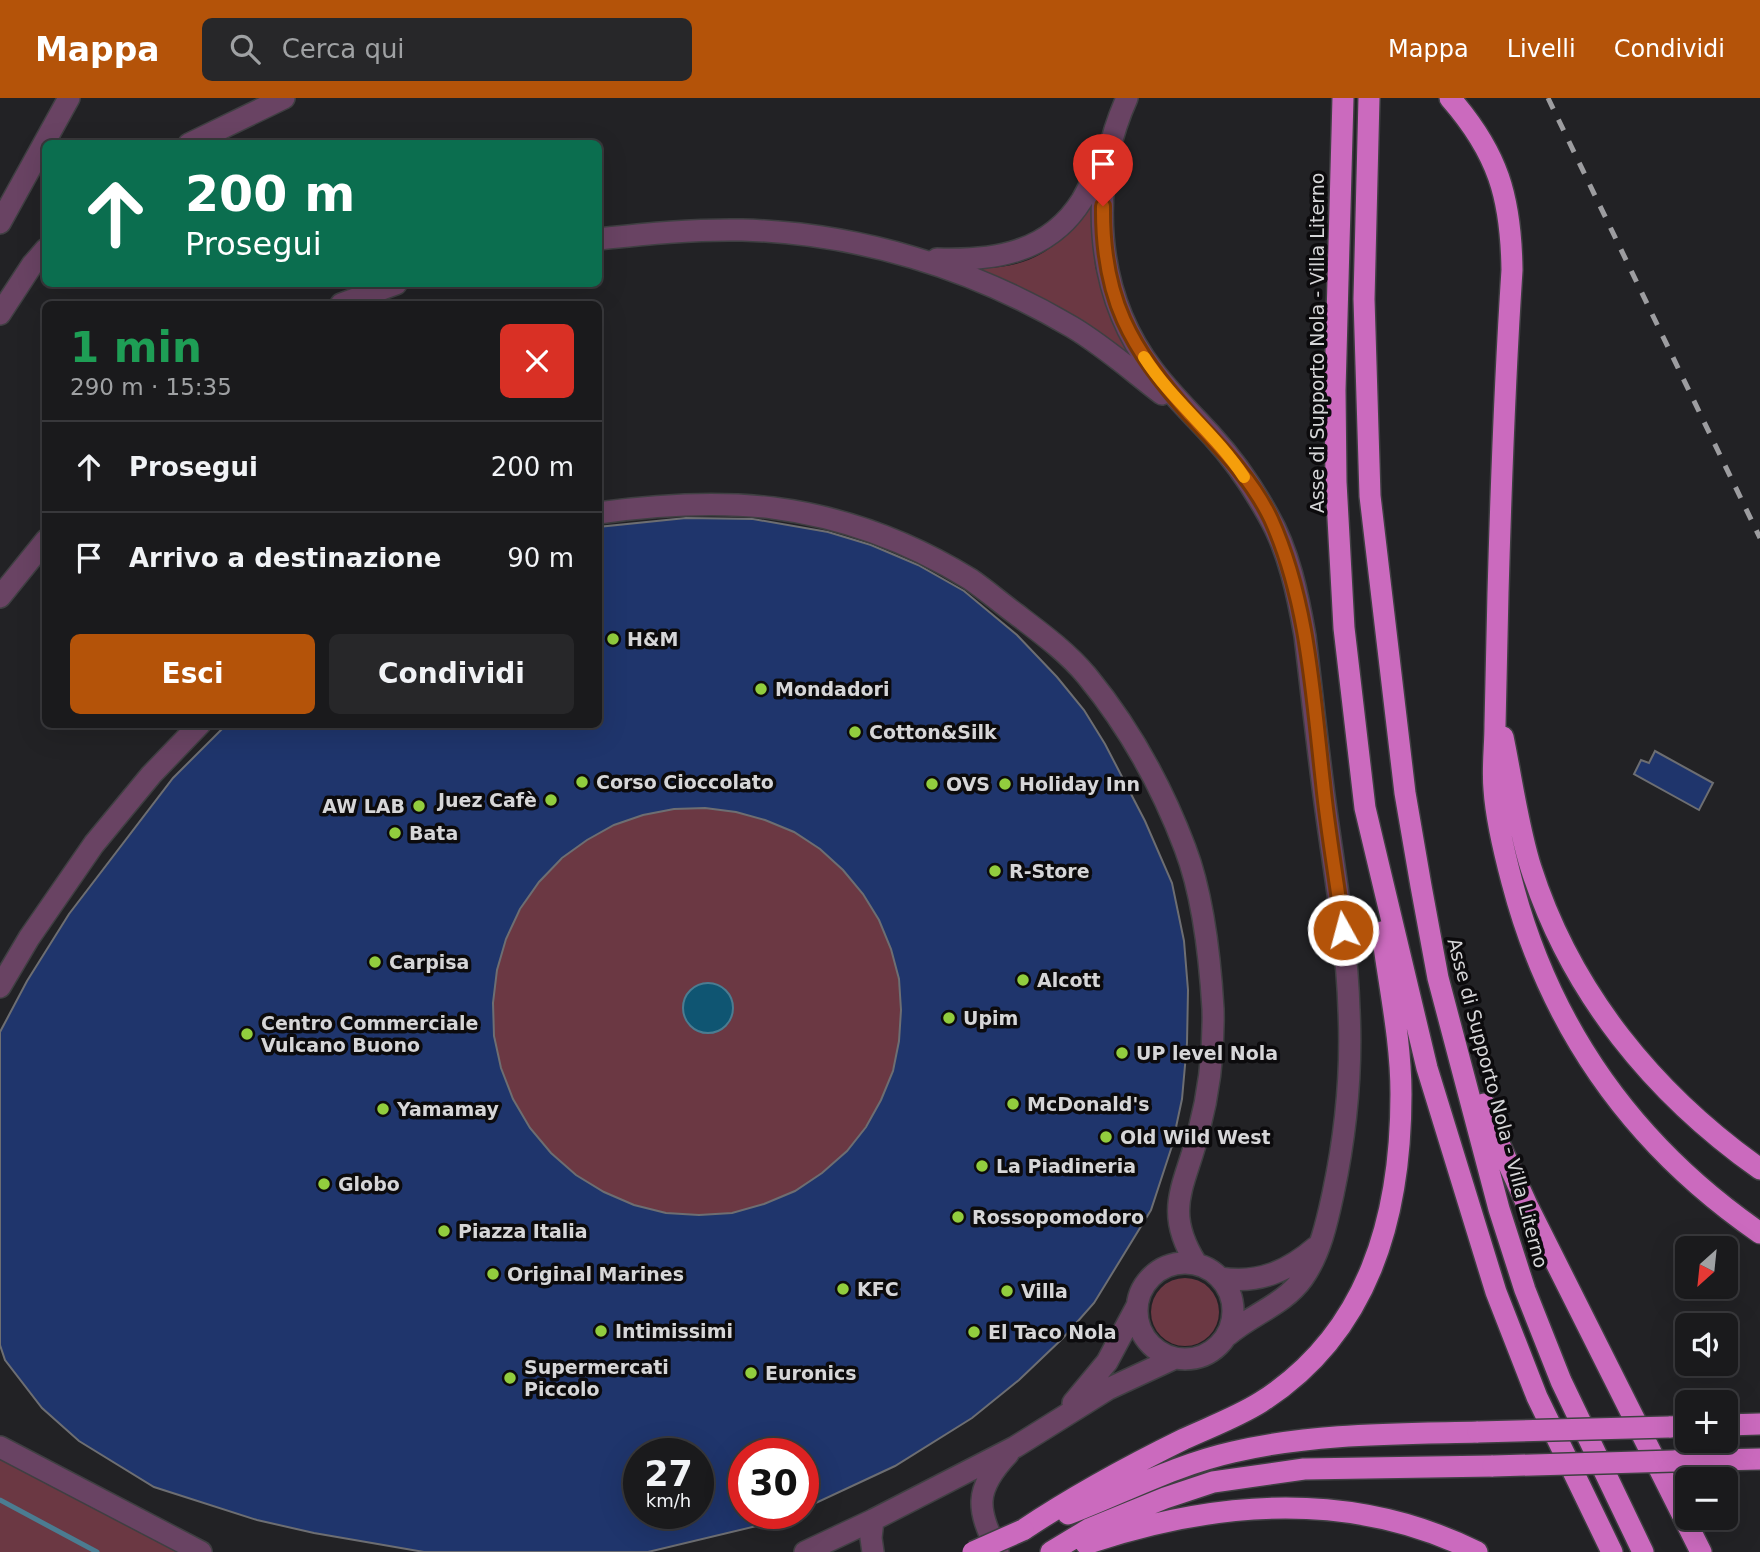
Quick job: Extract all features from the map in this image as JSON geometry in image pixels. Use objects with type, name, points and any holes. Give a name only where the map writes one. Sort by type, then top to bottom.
[{"type":"highway","name":"Asse di Supporto Nola - Villa Literno","points":[[1343,98],[1335,390],[1336,482],[1344,628],[1365,808],[1427,1068],[1496,1292],[1538,1397],[1612,1552]]},
{"type":"highway","name":"Asse di Supporto Nola - Villa Literno","points":[[1369,98],[1364,299],[1370,496],[1405,793],[1438,978],[1499,1209],[1525,1290],[1561,1381],[1643,1552]]},
{"type":"highway","points":[[1450,98],[1471,122],[1490,153],[1504,190],[1511,231],[1512,270],[1499,540],[1494,789],[1505,857],[1524,923],[1565,1021],[1623,1110],[1698,1186],[1760,1234]]},
{"type":"highway","points":[[1495,701],[1530,866],[1549,919],[1575,969],[1627,1048],[1656,1081],[1694,1117],[1760,1169]]},
{"type":"highway","points":[[1023,1530],[1066,1501],[1261,1402],[1298,1374],[1328,1344],[1347,1318],[1375,1264],[1388,1218],[1397,1168],[1401,1094],[1396,1027],[1365,808]]},
{"type":"highway","points":[[1438,978],[1498,1141],[1522,1196],[1701,1552]]},
{"type":"highway","points":[[1738,1425],[1760,1424]]},
{"type":"highway","points":[[973,1552],[1188,1465],[1233,1452],[1344,1436],[1675,1426]]},
{"type":"highway","points":[[1051,1552],[1089,1529],[1213,1482],[1304,1469],[1760,1458]]},
{"type":"highway","points":[[1060,1552],[1175,1520],[1252,1508],[1292,1506],[1334,1509],[1384,1518],[1430,1531],[1477,1552]]},
{"type":"street","points":[[46,140],[69,98]]},
{"type":"street","points":[[197,140],[284,98]]},
{"type":"street","points":[[921,258],[985,259],[1016,252],[1048,236],[1065,222],[1081,201],[1109,147],[1127,98]]},
{"type":"street","points":[[0,223],[42,147]]},
{"type":"street","points":[[1109,147],[1103,212],[1104,250],[1109,284],[1119,311],[1152,369],[1235,464],[1269,517],[1290,571],[1305,636],[1340,905],[1349,1010],[1346,1111],[1339,1165],[1320,1243],[1304,1277],[1292,1292],[1246,1320],[1218,1347],[1205,1355],[1190,1359],[1175,1358],[1156,1349],[1142,1333],[1137,1306]]},
{"type":"street","points":[[602,239],[671,232],[743,230],[840,240],[921,258],[990,286],[1071,327],[1100,345],[1192,416]]},
{"type":"street","points":[[0,314],[42,254]]},
{"type":"street","points":[[349,301],[388,287]]},
{"type":"street","points":[[602,513],[672,505],[732,504],[775,509],[860,528],[899,541],[971,580],[1058,648],[1086,675],[1153,776],[1186,850],[1197,889],[1210,973],[1213,1011],[1211,1051],[1200,1129],[1177,1201],[1182,1237],[1196,1263]]},
{"type":"street","points":[[0,597],[42,545]]},
{"type":"street","points":[[0,987],[29,937],[94,844],[151,775],[197,728]]},
{"type":"street","points":[[1222,1278],[1256,1279],[1279,1273],[1299,1261],[1320,1243]]},
{"type":"street","points":[[1060,1417],[1088,1388],[1107,1362],[1137,1306],[1141,1290],[1151,1277],[1172,1265],[1196,1263],[1222,1278],[1234,1305],[1228,1335]]},
{"type":"street","points":[[810,1551],[1015,1447],[1108,1389],[1175,1358]]},
{"type":"street","points":[[0,1447],[201,1552]]},
{"type":"street","points":[[998,1552],[984,1524],[981,1498],[991,1475],[1015,1447]]},
{"type":"street","points":[[873,1520],[873,1552]]},
{"type":"shaded area","points":[[1092,203],[1095,266],[1103,296],[1139,367],[972,268],[1011,265],[1042,254],[1067,233]]},
{"type":"shaded area","points":[[697,808],[737,812],[775,824],[810,843],[841,868],[866,899],[885,934],[897,972],[901,1012],[897,1052],[885,1090],[866,1125],[841,1156],[810,1181],[775,1200],[737,1212],[697,1216],[657,1212],[619,1200],[584,1181],[553,1156],[528,1125],[509,1090],[497,1052],[493,1012],[497,972],[509,934],[528,899],[553,868],[584,843],[619,824],[657,812]]},
{"type":"shaded area","points":[[1192,1278],[1213,1293],[1219,1305],[1217,1325],[1209,1336],[1192,1346],[1178,1346],[1161,1336],[1153,1325],[1151,1305],[1161,1288],[1172,1280]]},
{"type":"shaded area","points":[[0,1456],[177,1552],[0,1552]]},
{"type":"water","points":[[708,983],[726,990],[733,1008],[726,1026],[708,1033],[690,1026],[683,1008],[690,990]]},
{"type":"building","name":"Centro Commerciale Vulcano Buono","points":[[686,518],[753,519],[828,532],[871,545],[918,565],[964,591],[1017,635],[1084,710],[1145,821],[1172,883],[1184,941],[1188,990],[1182,1099],[1172,1146],[1151,1210],[1094,1303],[1063,1338],[1019,1380],[972,1418],[895,1466],[819,1502],[819,1438],[728,1438],[728,1529],[744,1529],[648,1552],[424,1552],[257,1520],[154,1487],[79,1441],[42,1408],[5,1360],[0,1345],[0,1032],[27,981],[69,914],[173,778],[223,728],[602,728],[602,527]],"holes":[[[705,808],[736,812],[794,832],[820,849],[843,870],[863,894],[879,920],[899,979],[899,1041],[893,1071],[866,1127],[847,1151],[822,1173],[795,1191],[732,1213],[666,1213],[634,1205],[604,1192],[576,1175],[551,1153],[530,1128],[513,1099],[501,1068],[494,1036],[493,1003],[497,970],[506,939],[520,909],[539,882],[562,858],[614,825],[643,815],[674,809]]]},
{"type":"building","points":[[1655,751],[1713,783],[1699,810],[1634,774],[1641,760],[1649,763]]},
{"type":"waterway","points":[[0,1500],[97,1552]]},
{"type":"railway","points":[[1548,98],[1760,538]]},
{"type":"slow traffic","points":[[1144,357],[1244,477]]},
{"type":"place","name":"H&M","points":[[613,639]]},
{"type":"place","name":"Mondadori","points":[[761,689]]},
{"type":"place","name":"Cotton&Silk","points":[[855,732]]},
{"type":"place","name":"Corso Cioccolato","points":[[582,782]]},
{"type":"place","name":"OVS","points":[[932,784]]},
{"type":"place","name":"Holiday Inn","points":[[1005,784]]},
{"type":"place","name":"Juez Cafè","points":[[551,800]]},
{"type":"place","name":"AW LAB","points":[[419,806]]},
{"type":"place","name":"Bata","points":[[395,833]]},
{"type":"place","name":"R-Store","points":[[995,871]]},
{"type":"place","name":"Carpisa","points":[[375,962]]},
{"type":"place","name":"Alcott","points":[[1023,980]]},
{"type":"place","name":"Upim","points":[[949,1018]]},
{"type":"place","name":"Centro Commerciale Vulcano Buono","points":[[247,1034]]},
{"type":"place","name":"UP level Nola","points":[[1122,1053]]},
{"type":"place","name":"McDonald's","points":[[1013,1104]]},
{"type":"place","name":"Yamamay","points":[[383,1109]]},
{"type":"place","name":"Old Wild West","points":[[1106,1137]]},
{"type":"place","name":"La Piadineria","points":[[982,1166]]},
{"type":"place","name":"Globo","points":[[324,1184]]},
{"type":"place","name":"Rossopomodoro","points":[[958,1217]]},
{"type":"place","name":"Piazza Italia","points":[[444,1231]]},
{"type":"place","name":"Original Marines","points":[[493,1274]]},
{"type":"place","name":"KFC","points":[[843,1289]]},
{"type":"place","name":"Villa","points":[[1007,1291]]},
{"type":"place","name":"Intimissimi","points":[[601,1331]]},
{"type":"place","name":"El Taco Nola","points":[[974,1332]]},
{"type":"place","name":"Euronics","points":[[751,1373]]},
{"type":"place","name":"Supermercati Piccolo","points":[[510,1378]]},
{"type":"route","points":[[1103,206],[1104,250],[1109,284],[1119,311],[1152,369],[1235,464],[1269,517],[1290,571],[1305,636],[1343,930]]}]
